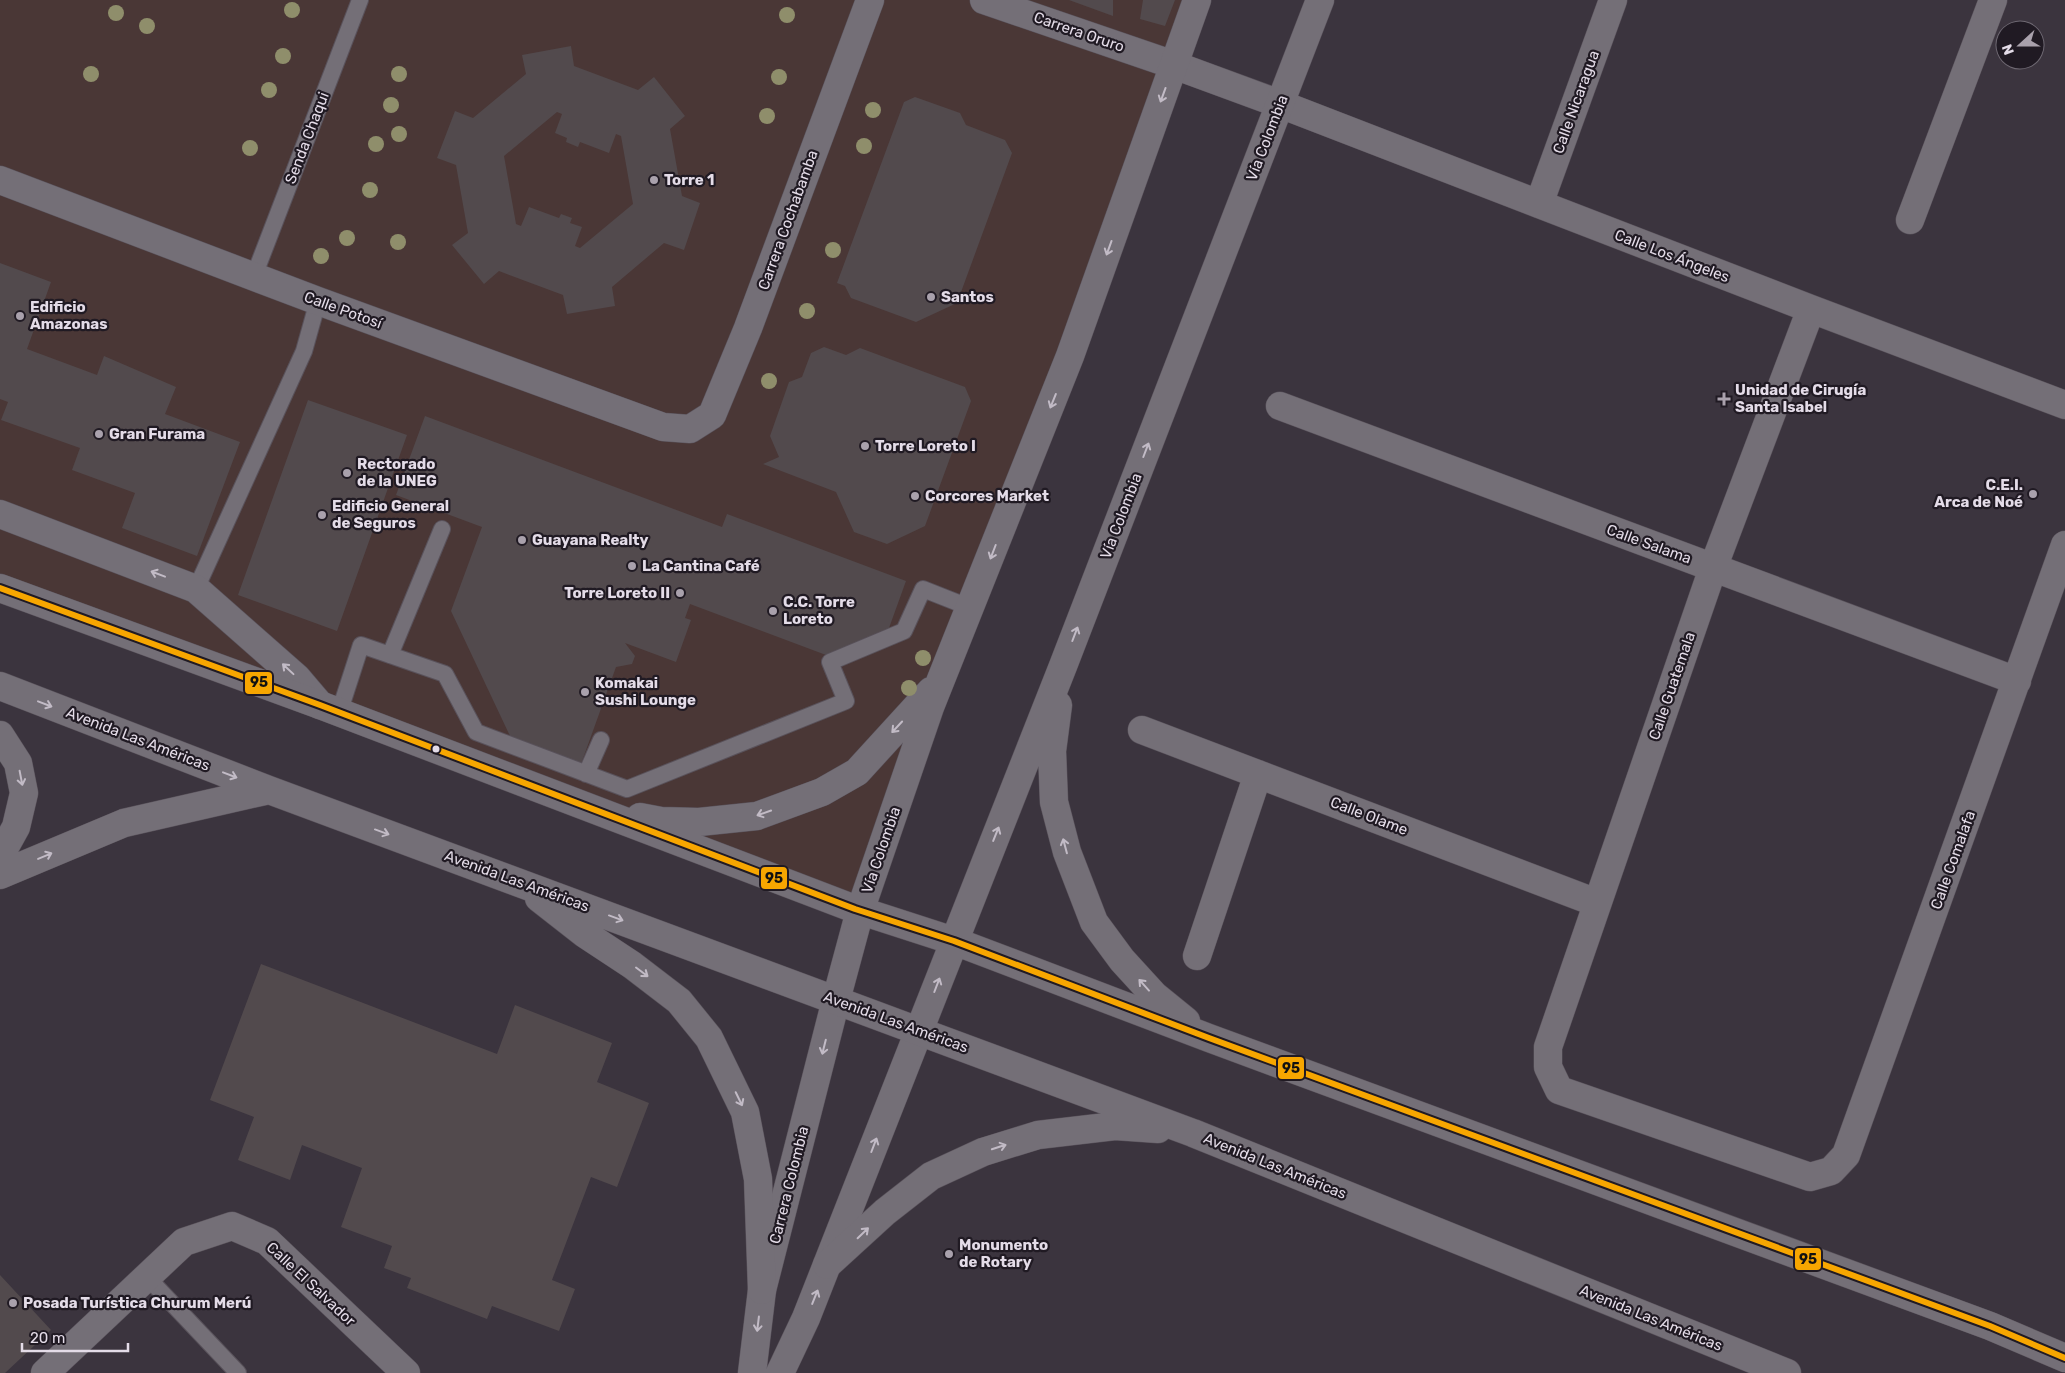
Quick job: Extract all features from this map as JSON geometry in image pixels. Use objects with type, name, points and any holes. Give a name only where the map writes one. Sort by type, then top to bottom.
[{"type":"main road","name":"Carrera Cochabamba","points":[[690,429],[712,415],[748,328],[870,0]]},
{"type":"main road","name":"Carrera Oruro","points":[[984,0],[1174,65],[1280,104]]},
{"type":"main road","name":"Vía Colombia","points":[[836,1000],[860,912],[930,706],[971,608],[1070,356],[1198,0]]},
{"type":"main road","name":"Vía Colombia","points":[[919,1031],[1320,0]]},
{"type":"main road","name":"Calle Nicaragua","points":[[1539,204],[1613,0]]},
{"type":"main road","points":[[1910,220],[1993,0]]},
{"type":"main road","name":"Calle Los Ángeles","points":[[1280,104],[2065,405]]},
{"type":"main road","name":"Calle Potosí","points":[[0,180],[318,301],[662,427],[690,429]]},
{"type":"main road","name":"Calle Guatemala","points":[[1548,1067],[1548,1047],[1713,568],[1811,309]]},
{"type":"main road","name":"Calle Salama","points":[[1280,406],[2018,681]]},
{"type":"main road","points":[[0,514],[196,589],[298,678],[329,709]]},
{"type":"main road","name":"Calle Comalafa","points":[[1548,1067],[1559,1090],[1810,1177],[1832,1171],[1846,1155],[2018,681],[2065,545]]},
{"type":"main road","points":[[0,588],[329,709],[860,912],[954,941],[1209,1038],[1990,1326],[2065,1358]]},
{"type":"main road","points":[[1062,666],[1052,751],[1054,802],[1067,852],[1094,922],[1122,960],[1154,995],[1209,1038]]},
{"type":"main road","points":[[585,807],[671,821],[699,822],[757,816],[822,792],[857,772],[942,679]]},
{"type":"main road","name":"Avenida Las Américas","points":[[0,686],[269,790],[1193,1132],[1787,1373]]},
{"type":"main road","name":"Calle Olame","points":[[1142,730],[1597,903]]},
{"type":"main road","points":[[0,735],[18,763],[24,793],[16,826],[0,856]]},
{"type":"main road","points":[[1198,956],[1258,774]]},
{"type":"main road","points":[[0,876],[124,823],[269,790]]},
{"type":"main road","points":[[518,882],[584,934],[632,965],[679,1001],[709,1038],[745,1112],[758,1179],[762,1290]]},
{"type":"main road","name":"Carrera Colombia","points":[[752,1373],[762,1290],[836,1000]]},
{"type":"main road","points":[[780,1373],[806,1318],[919,1031]]},
{"type":"main road","points":[[827,1266],[885,1212],[931,1176],[983,1152],[1038,1135],[1114,1126],[1193,1132]]},
{"type":"main road","name":"Calle El Salvador","points":[[45,1373],[184,1242],[232,1226],[267,1241],[406,1373]]},
{"type":"lane","name":"Senda Chaqui","points":[[254,276],[360,0]]},
{"type":"lane","points":[[196,589],[304,351],[318,301]]},
{"type":"lane","points":[[390,655],[442,530]]},
{"type":"lane","points":[[329,709],[361,645],[445,674],[476,732],[627,789],[846,700],[830,662],[904,630],[922,589],[971,608]]},
{"type":"lane","points":[[586,774],[601,740]]},
{"type":"lane","points":[[147,1277],[238,1373]]},
{"type":"shaded area","points":[[0,0],[1197,0],[860,911],[0,588]]},
{"type":"building","points":[[1069,0],[1113,0],[1113,16]]},
{"type":"building","points":[[1143,0],[1175,0],[1165,26],[1140,19]]},
{"type":"building","name":"Torre 1","points":[[571,46],[574,66],[638,90],[654,77],[685,116],[670,129],[682,196],[700,203],[684,250],[664,243],[612,287],[615,306],[567,314],[563,295],[499,271],[484,284],[452,245],[468,233],[456,165],[437,158],[455,111],[473,118],[526,74],[522,55]],"holes":[[[557,112],[562,114],[555,133],[567,138],[566,142],[578,147],[580,142],[609,153],[616,134],[621,136],[633,204],[580,248],[575,246],[582,227],[570,223],[572,218],[561,214],[559,218],[529,207],[521,226],[516,224],[504,156]]]},
{"type":"building","points":[[915,97],[960,113],[966,125],[1005,140],[1012,153],[957,303],[916,322],[851,298],[845,286],[837,283],[904,102]]},
{"type":"building","points":[[0,263],[51,282],[27,349],[97,375],[104,356],[176,387],[165,414],[240,442],[197,556],[122,528],[135,493],[72,470],[80,448],[1,420],[8,402],[0,399]]},
{"type":"building","name":"Torre Loreto I","points":[[824,347],[846,355],[860,348],[965,387],[971,401],[925,526],[887,544],[854,532],[836,492],[763,464],[779,457],[770,436],[789,382],[802,377],[811,353]]},
{"type":"building","name":"Edificio General de Seguros","points":[[308,400],[407,435],[337,631],[238,595]]},
{"type":"building","name":"Torre Loreto II","points":[[425,416],[722,527],[727,514],[906,581],[889,628],[826,655],[690,604],[685,618],[691,620],[676,662],[625,643],[635,656],[632,664],[616,667],[581,764],[511,738],[451,611],[482,527],[396,495]]},
{"type":"building","points":[[261,964],[497,1054],[515,1005],[612,1043],[597,1082],[649,1103],[617,1187],[591,1177],[552,1280],[575,1289],[559,1331],[492,1306],[487,1319],[407,1288],[411,1278],[384,1268],[392,1246],[341,1227],[362,1168],[302,1145],[290,1180],[238,1160],[254,1117],[210,1100]]},
{"type":"building","name":"Posada Turística Churum Merú","points":[[0,1275],[51,1330],[5,1373],[0,1373]]},
{"type":"transit line","name":"95","points":[[0,588],[320,705],[855,909],[954,941],[1209,1038],[1990,1326],[2065,1358]]},
{"type":"place","name":"Torre 1","points":[[654,180]]},
{"type":"place","name":"Santos","points":[[931,297]]},
{"type":"place","name":"Edificio Amazonas","points":[[20,316]]},
{"type":"place","name":"Unidad de Cirugía Santa Isabel","points":[[1724,399]]},
{"type":"place","name":"Gran Furama","points":[[99,434]]},
{"type":"place","name":"Torre Loreto I","points":[[865,446]]},
{"type":"place","name":"Rectorado de la UNEG","points":[[347,473]]},
{"type":"place","name":"C.E.I. Arca de Noé","points":[[2033,494]]},
{"type":"place","name":"Corcores Market","points":[[915,496]]},
{"type":"place","name":"Edificio General de Seguros","points":[[322,515]]},
{"type":"place","name":"Guayana Realty","points":[[522,540]]},
{"type":"place","name":"La Cantina Café","points":[[632,566]]},
{"type":"place","name":"Torre Loreto II","points":[[680,593]]},
{"type":"place","name":"C.C. Torre Loreto","points":[[773,611]]},
{"type":"place","name":"Komakai Sushi Lounge","points":[[585,692]]},
{"type":"place","name":"Monumento de Rotary","points":[[949,1254]]},
{"type":"place","name":"Posada Turística Churum Merú","points":[[13,1303]]}]
